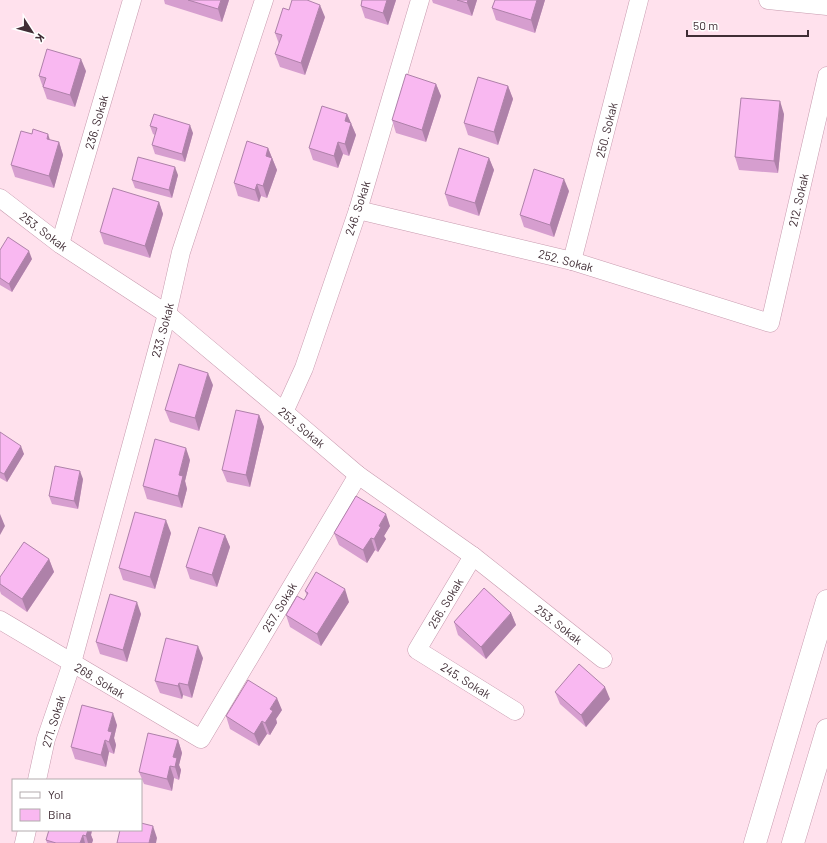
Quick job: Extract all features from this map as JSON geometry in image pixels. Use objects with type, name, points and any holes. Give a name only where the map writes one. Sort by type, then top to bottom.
[{"type":"highway","points":[[755,843],[827,601]]},
{"type":"highway","points":[[793,843],[827,730]]},
{"type":"street","name":"236. Sokak","points":[[60,244],[132,0]]},
{"type":"street","name":"233. Sokak","points":[[72,663],[167,314],[181,252],[264,0]]},
{"type":"street","name":"246. Sokak","points":[[284,412],[304,368],[358,210],[420,0]]},
{"type":"street","name":"250. Sokak","points":[[572,260],[639,0]]},
{"type":"street","points":[[768,0],[827,6]]},
{"type":"street","name":"212. Sokak","points":[[770,323],[827,76]]},
{"type":"street","name":"253. Sokak","points":[[1,202],[60,244],[167,314],[358,475],[474,556],[603,659]]},
{"type":"street","name":"252. Sokak","points":[[358,210],[572,260],[770,323]]},
{"type":"street","name":"257. Sokak","points":[[201,739],[358,475]]},
{"type":"street","name":"256. Sokak","points":[[417,650],[474,556]]},
{"type":"street","name":"268. Sokak","points":[[0,620],[201,739]]},
{"type":"street","name":"245. Sokak","points":[[417,650],[515,711]]},
{"type":"street","name":"271. Sokak","points":[[37,779],[46,739],[72,663]]},
{"type":"street","points":[[24,843],[27,831]]},
{"type":"building","points":[[188,0],[221,0],[218,9]]},
{"type":"building","points":[[292,0],[307,0],[320,5],[301,63],[275,54],[282,35],[275,33],[283,8],[289,10]]},
{"type":"building","points":[[362,0],[387,0],[383,13],[361,6]]},
{"type":"building","points":[[457,0],[468,0],[467,3]]},
{"type":"building","points":[[495,0],[537,0],[531,20],[492,8]]},
{"type":"building","points":[[47,49],[81,59],[70,95],[43,87],[46,78],[39,76]]},
{"type":"building","points":[[406,74],[436,84],[422,130],[392,120]]},
{"type":"building","points":[[478,77],[508,86],[494,132],[464,123]]},
{"type":"building","points":[[741,98],[780,101],[774,161],[735,157]]},
{"type":"building","points":[[322,106],[347,114],[345,121],[351,123],[345,144],[338,142],[334,156],[309,148]]},
{"type":"building","points":[[154,114],[190,125],[182,154],[152,145],[157,128],[150,126]]},
{"type":"building","points":[[33,129],[48,134],[47,139],[59,142],[49,176],[11,165],[21,131],[32,134]]},
{"type":"building","points":[[247,141],[268,148],[266,156],[272,158],[263,186],[257,184],[255,190],[234,183]]},
{"type":"building","points":[[459,148],[489,158],[475,203],[445,194]]},
{"type":"building","points":[[138,157],[175,167],[169,190],[132,180]]},
{"type":"building","points":[[534,169],[564,179],[550,225],[520,215]]},
{"type":"building","points":[[113,188],[159,202],[145,246],[100,232]]},
{"type":"building","points":[[8,237],[29,251],[9,284],[0,278],[0,250]]},
{"type":"building","points":[[179,364],[208,373],[195,418],[165,410]]},
{"type":"building","points":[[236,410],[259,415],[246,475],[222,470]]},
{"type":"building","points":[[0,432],[21,446],[4,474],[0,472]]},
{"type":"building","points":[[155,439],[186,448],[179,475],[183,476],[178,496],[143,486]]},
{"type":"building","points":[[55,466],[80,471],[74,501],[49,496]]},
{"type":"building","points":[[356,496],[386,514],[374,539],[371,538],[363,550],[334,533]]},
{"type":"building","points":[[135,512],[166,520],[150,577],[119,568]]},
{"type":"building","points":[[199,527],[225,535],[212,575],[186,567]]},
{"type":"building","points":[[24,542],[49,559],[22,599],[0,584],[0,577]]},
{"type":"building","points":[[316,572],[345,589],[317,634],[286,615],[297,596],[304,600],[308,593],[305,591]]},
{"type":"building","points":[[484,588],[511,613],[481,647],[454,622]]},
{"type":"building","points":[[110,594],[137,602],[123,650],[96,642]]},
{"type":"building","points":[[166,638],[198,646],[188,685],[179,683],[178,686],[155,681]]},
{"type":"building","points":[[579,664],[605,687],[581,715],[555,692]]},
{"type":"building","points":[[248,680],[277,698],[270,709],[273,711],[265,723],[262,721],[254,734],[226,716]]},
{"type":"building","points":[[82,705],[113,713],[108,731],[112,732],[109,742],[105,740],[101,755],[71,747]]},
{"type":"building","points":[[148,733],[178,740],[173,757],[177,758],[175,767],[170,766],[167,779],[139,772]]},
{"type":"building","points":[[142,823],[153,826],[149,843],[117,843],[120,831],[142,831]]},
{"type":"building","points":[[49,831],[88,831],[86,836],[83,835],[80,843],[56,843],[46,840]]}]
